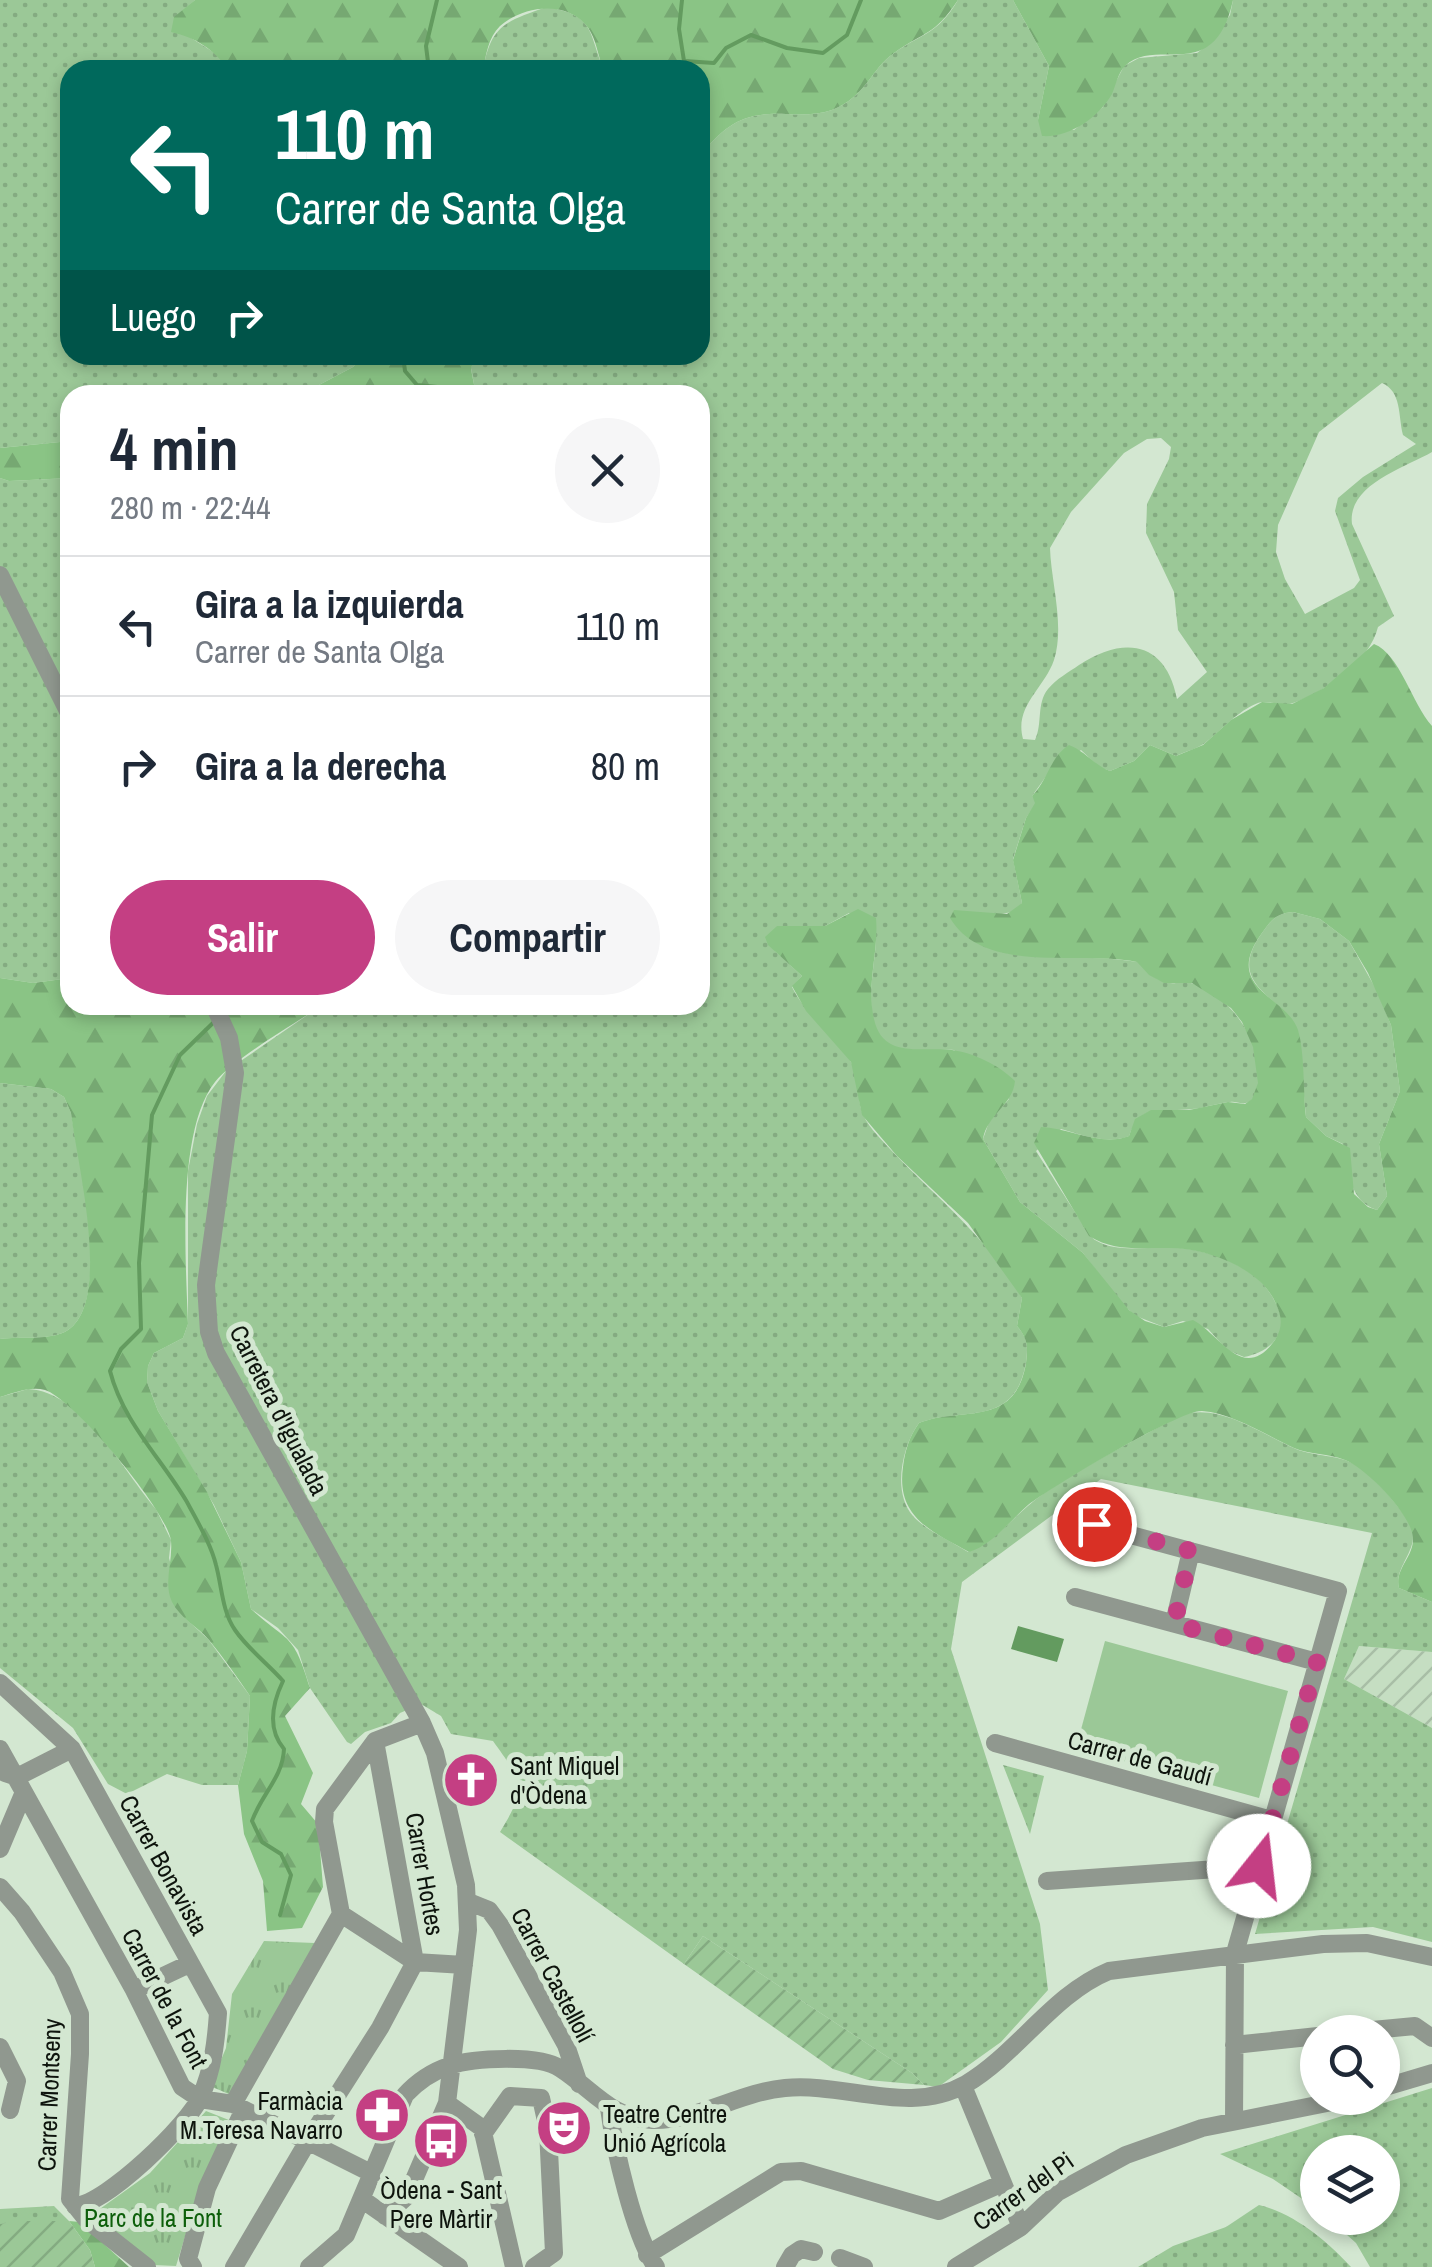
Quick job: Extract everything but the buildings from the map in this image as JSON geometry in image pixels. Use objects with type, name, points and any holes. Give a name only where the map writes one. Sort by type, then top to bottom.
[{"type":"street","points":[[0,575],[60,695]]},
{"type":"street","name":"Carretera d'Igualada","points":[[218,1015],[234,1054],[236,1073],[206,1285],[209,1332],[216,1353],[422,1722],[435,1753],[469,1902],[447,2103],[406,2196],[385,2216]]},
{"type":"street","points":[[1094,1524],[1338,1591],[1235,1953],[1234,2121]]},
{"type":"street","points":[[1174,1624],[1191,1551]]},
{"type":"street","points":[[1076,1597],[1317,1662]]},
{"type":"street","name":"Carrer Bonavista","points":[[0,1683],[72,1749],[218,2012],[214,2056],[200,2098]]},
{"type":"street","points":[[190,2263],[207,2188],[238,2107],[340,1914],[325,1809],[375,1741],[422,1722]]},
{"type":"street","name":"Carrer Hortes","points":[[234,2267],[380,2028],[415,1962],[375,1741]]},
{"type":"street","name":"Carrer de Gaudí","points":[[995,1744],[1272,1820]]},
{"type":"street","name":"Carrer de la Font","points":[[0,1749],[134,1990],[182,2087],[200,2098],[238,2107],[373,2174]]},
{"type":"street","points":[[0,1848],[14,1780],[72,1749]]},
{"type":"street","points":[[1047,1881],[1259,1866]]},
{"type":"street","name":"Carrer Montseny","points":[[0,1887],[22,1912],[62,1972],[80,2014],[70,2200],[76,2206]]},
{"type":"street","name":"Carrer Castellolí","points":[[469,1902],[489,1910],[500,1925],[566,2045],[579,2084]]},
{"type":"street","points":[[340,1914],[415,1962],[464,1965]]},
{"type":"street","points":[[309,2267],[346,2234],[405,2095],[415,2084],[450,2065],[507,2060],[558,2066],[609,2108],[652,2120],[679,2117],[785,2088],[883,2098],[944,2094],[963,2086],[1007,2054],[1093,1978],[1124,1967],[1235,1953],[1367,1943],[1432,1957]]},
{"type":"street","points":[[134,1990],[190,1964]]},
{"type":"street","points":[[1400,2027],[1415,2026],[1432,2038]]},
{"type":"street","points":[[1234,2045],[1300,2038]]},
{"type":"street","points":[[0,2047],[17,2081],[10,2110]]},
{"type":"street","points":[[1400,2082],[1432,2072]]},
{"type":"street","points":[[963,2086],[1020,2227]]},
{"type":"street","points":[[483,2134],[510,2096],[541,2098],[548,2130],[554,2253],[534,2267]]},
{"type":"street","points":[[147,2267],[86,2219],[76,2206],[96,2199],[152,2155],[200,2098]]},
{"type":"street","points":[[447,2103],[482,2128],[514,2267]]},
{"type":"street","points":[[609,2108],[612,2136],[652,2261],[781,2172],[801,2171],[939,2211],[1003,2183]]},
{"type":"street","name":"Carrer del Pi","points":[[956,2267],[1020,2227],[1058,2192],[1126,2155],[1202,2128],[1300,2108]]},
{"type":"street","points":[[363,2200],[459,2267]]},
{"type":"street","points":[[785,2267],[800,2248],[814,2252]]},
{"type":"street","points":[[840,2258],[864,2267]]},
{"type":"shaded area","points":[[1018,1626],[1064,1639],[1057,1662],[1011,1649]]},
{"type":"shaded area","points":[[1359,1646],[1432,1652],[1432,1728],[1344,1679]]},
{"type":"green space","points":[[0,0],[195,0],[186,8],[188,36],[222,60],[60,60],[60,365],[355,365],[319,385],[60,385],[60,442],[0,448]]},
{"type":"green space","points":[[195,0],[958,0],[935,27],[886,60],[844,104],[815,114],[747,118],[727,128],[710,145],[710,60],[601,60],[586,25],[562,10],[529,11],[509,20],[490,41],[485,60],[220,60],[204,45],[171,32],[174,17]]},
{"type":"green space","points":[[958,0],[1013,0],[1049,66],[1038,120],[1074,130],[1103,107],[1124,66],[1139,58],[1197,53],[1210,43],[1230,15],[1233,0],[1432,0],[1432,452],[1368,488],[1353,510],[1352,524],[1394,616],[1378,627],[1366,652],[1345,674],[1306,698],[1289,704],[1255,704],[1202,745],[1176,756],[1150,745],[1134,761],[1110,771],[1099,767],[1081,750],[1047,775],[1032,796],[1036,803],[1026,818],[1013,859],[1022,903],[1016,911],[997,915],[1001,952],[1138,962],[1160,980],[1187,982],[1214,994],[1240,1021],[1252,1043],[1258,1067],[1257,1090],[1251,1101],[1146,1113],[1129,1136],[1121,1139],[1095,1138],[1061,1129],[1036,1151],[1095,1240],[1120,1248],[1194,1250],[1227,1260],[1255,1277],[1267,1288],[1280,1313],[1281,1328],[1274,1342],[1244,1357],[1227,1350],[1208,1329],[1183,1321],[1164,1327],[1136,1316],[1121,1303],[1083,1253],[1020,1202],[983,1139],[989,1122],[1009,1099],[954,1050],[904,1050],[884,1041],[872,1015],[876,937],[849,913],[825,926],[777,926],[775,951],[802,976],[792,987],[798,998],[853,1066],[861,1108],[869,1125],[974,1233],[1022,1298],[1017,1326],[1025,1339],[1027,1356],[1020,1383],[1011,1397],[984,1411],[919,1423],[913,1433],[904,1456],[901,1483],[913,1516],[968,1552],[1076,1473],[1179,1416],[1194,1412],[1224,1416],[1296,1449],[1356,1465],[1385,1491],[1409,1522],[1413,1540],[1400,1572],[1399,1588],[1432,1602],[1432,1652],[1359,1646],[1344,1679],[1432,1728],[1432,1942],[1373,1927],[1255,1934],[1372,1533],[1101,1479],[962,1582],[951,1649],[1040,1924],[1048,1990],[1001,2042],[938,2087],[924,2085],[912,2073],[703,1936],[684,1964],[500,1832],[515,1804],[518,1785],[511,1766],[493,1741],[451,1734],[441,1716],[421,1704],[400,1713],[391,1723],[365,1732],[351,1744],[347,1742],[310,1688],[298,1650],[278,1628],[251,1609],[241,1562],[214,1505],[158,1411],[147,1382],[154,1353],[183,1338],[188,1324],[188,1171],[207,1096],[226,1071],[307,1015],[710,1015],[710,385],[474,385],[471,368],[710,365],[710,145],[727,128],[747,118],[815,114],[844,104],[894,53],[936,27]],"holes":[[[1382,383],[1396,398],[1403,435],[1416,444],[1363,477],[1338,498],[1335,511],[1360,580],[1354,588],[1305,614],[1285,579],[1276,552],[1278,525],[1319,432]],[[1161,438],[1171,447],[1147,504],[1146,533],[1174,592],[1178,630],[1207,672],[1177,699],[1164,665],[1153,655],[1141,649],[1112,650],[1079,665],[1048,689],[1035,740],[1023,739],[1021,727],[1026,707],[1049,670],[1057,647],[1050,548],[1071,512],[1124,453],[1147,439]]]},
{"type":"green space","points":[[1013,0],[1233,0],[1224,27],[1213,43],[1184,54],[1138,58],[1125,66],[1112,94],[1091,118],[1062,134],[1042,136],[1038,120],[1049,66]]},
{"type":"green space","points":[[546,7],[574,15],[588,27],[601,60],[485,60],[496,34],[520,17]]},
{"type":"green space","points":[[472,365],[474,385],[319,385],[353,367]]},
{"type":"green space","points":[[60,442],[60,478],[0,478],[0,448]]},
{"type":"green space","points":[[0,478],[60,478],[60,979],[33,983],[0,978]]},
{"type":"green space","points":[[1374,644],[1399,669],[1432,726],[1432,1602],[1399,1588],[1399,1575],[1411,1551],[1411,1528],[1397,1505],[1364,1472],[1345,1460],[1300,1450],[1237,1420],[1202,1411],[1168,1423],[1087,1468],[1028,1505],[993,1538],[969,1552],[930,1529],[911,1510],[902,1484],[905,1455],[919,1423],[984,1411],[1011,1398],[1026,1363],[1026,1343],[1017,1326],[1022,1298],[968,1223],[897,1156],[862,1115],[851,1062],[806,1011],[792,986],[802,976],[768,945],[765,937],[777,926],[825,926],[858,909],[876,918],[872,1006],[879,1032],[886,1041],[905,1048],[969,1054],[994,1065],[1015,1081],[1010,1097],[989,1123],[983,1139],[1020,1202],[1083,1253],[1129,1310],[1145,1321],[1164,1327],[1193,1320],[1232,1352],[1252,1358],[1275,1340],[1280,1326],[1276,1304],[1260,1282],[1238,1266],[1202,1252],[1116,1246],[1089,1236],[1034,1143],[1041,1127],[1118,1139],[1129,1136],[1135,1119],[1151,1110],[1189,1110],[1228,1102],[1245,1104],[1252,1099],[1258,1083],[1253,1047],[1242,1022],[1231,1008],[1192,983],[1164,983],[1137,962],[1010,954],[986,948],[966,936],[950,918],[954,910],[1007,914],[1022,903],[1013,860],[1035,803],[1032,796],[1057,756],[1069,745],[1110,771],[1134,761],[1150,745],[1176,756],[1203,745],[1231,720],[1262,702],[1292,704],[1324,688]],"holes":[[[1293,912],[1320,919],[1349,941],[1391,1025],[1400,1091],[1379,1144],[1387,1196],[1377,1210],[1354,1194],[1350,1148],[1326,1136],[1306,1117],[1298,1030],[1292,1018],[1260,990],[1249,967],[1251,952],[1275,918]]]},
{"type":"green space","points":[[1293,912],[1320,919],[1349,941],[1391,1025],[1400,1091],[1379,1144],[1387,1196],[1377,1210],[1367,1206],[1355,1192],[1343,1144],[1326,1136],[1306,1117],[1298,1032],[1291,1019],[1260,989],[1249,966],[1252,951],[1268,924]]},
{"type":"green space","points":[[0,978],[33,983],[60,979],[60,1015],[307,1015],[224,1073],[203,1104],[194,1132],[186,1198],[188,1324],[183,1338],[154,1353],[147,1382],[158,1411],[207,1492],[241,1562],[251,1609],[294,1648],[310,1688],[285,1716],[313,1773],[301,1804],[318,1824],[323,1887],[302,1928],[267,1931],[263,1881],[244,1834],[238,1785],[247,1751],[250,1696],[209,1640],[172,1602],[168,1587],[171,1541],[166,1527],[118,1458],[59,1398],[34,1389],[0,1397],[0,1339],[44,1337],[68,1330],[81,1314],[90,1260],[84,1194],[71,1113],[64,1097],[51,1089],[0,1083]]},
{"type":"green space","points":[[0,1083],[51,1089],[64,1097],[71,1113],[91,1260],[81,1314],[68,1330],[53,1336],[0,1339]]},
{"type":"green space","points":[[28,1389],[48,1393],[84,1418],[156,1509],[171,1540],[169,1558],[185,1618],[208,1639],[250,1696],[247,1751],[238,1785],[202,1785],[167,1774],[127,1794],[108,1784],[73,1728],[0,1668],[0,1397]]},
{"type":"green space","points":[[1105,1641],[1288,1691],[1259,1798],[1076,1748]]},
{"type":"green space","points":[[1003,1765],[1044,1776],[1030,1834]]},
{"type":"green space","points":[[703,1936],[912,2073],[924,2085],[868,2080],[833,2069],[684,1964]]},
{"type":"green space","points":[[264,1941],[315,1943],[231,2095],[210,2086],[226,2048],[232,1994]]},
{"type":"green space","points":[[1432,2088],[1432,2267],[1370,2267],[1347,2235],[1400,2235],[1400,2135],[1300,2135],[1300,2197],[1273,2179],[1220,2154],[1345,2115],[1400,2115],[1400,2098]]},
{"type":"green space","name":"Parc de la Font","points":[[206,2111],[234,2122],[199,2191],[176,2266],[154,2265],[90,2216],[150,2173]]},
{"type":"green space","points":[[1259,2205],[1272,2209],[1300,2224],[1300,2235],[1316,2235],[1351,2267],[1138,2267],[1173,2246],[1226,2227]]},
{"type":"green space","points":[[54,2206],[69,2221],[0,2224],[0,2209]]},
{"type":"green space","points":[[69,2221],[80,2222],[129,2267],[95,2267],[90,2250]]},
{"type":"green space","points":[[69,2221],[90,2250],[95,2267],[0,2267],[0,2224]]},
{"type":"waterway","points":[[428,60],[426,46],[437,0]]},
{"type":"waterway","points":[[682,0],[679,29],[684,60]]},
{"type":"waterway","points":[[710,63],[726,48],[751,35],[787,48],[823,53],[847,35],[861,0]]},
{"type":"waterway","points":[[404,365],[417,385]]},
{"type":"waterway","points":[[215,1021],[180,1055],[152,1115],[139,1263],[141,1329],[121,1349],[110,1371],[133,1423],[187,1502],[207,1541],[231,1623],[283,1681],[273,1716],[275,1733],[284,1749],[283,1759],[252,1821],[262,1842],[281,1854],[291,1875],[280,1915]]},
{"type":"place","name":"Sant Miquel d'Òdena","points":[[471,1780]]},
{"type":"place","name":"Farmàcia M.Teresa Navarro","points":[[382,2115]]},
{"type":"place","name":"Teatre Centre Unió Agrícola","points":[[564,2128]]},
{"type":"place","name":"Òdena - Sant Pere Màrtir","points":[[441,2141]]},
{"type":"route","points":[[1094,1524],[1191,1551],[1174,1624],[1317,1662],[1259,1866]]}]
